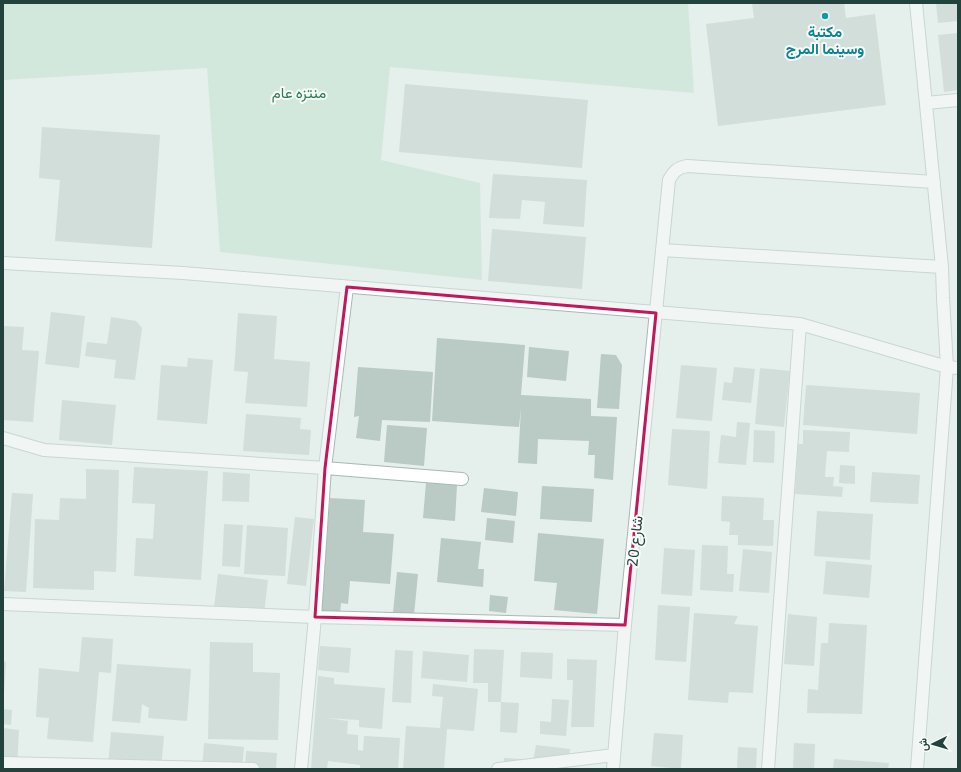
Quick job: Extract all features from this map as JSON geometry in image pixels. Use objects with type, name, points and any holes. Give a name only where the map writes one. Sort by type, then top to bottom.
[{"type":"street","points":[[916,3],[953,367],[916,769]]},
{"type":"street","points":[[926,103],[958,100]]},
{"type":"street","name":"شارع 20","points":[[613,769],[625,626],[669,180],[673,172],[679,167],[687,166],[934,182]]},
{"type":"street","points":[[662,250],[942,267]]},
{"type":"street","points":[[3,263],[183,273],[800,324],[953,367]]},
{"type":"street","points":[[301,769],[315,617],[325,468],[347,287]]},
{"type":"street","points":[[768,769],[800,324]]},
{"type":"street","points":[[3,438],[44,450],[325,468],[462,479]]},
{"type":"street","points":[[3,604],[315,617],[625,626]]},
{"type":"street","points":[[498,769],[614,755]]},
{"type":"street","points":[[3,763],[253,769]]},
{"type":"highlighted area","points":[[347,287],[656,313],[625,625],[315,617],[325,468]]},
{"type":"green space","name":"منتزه عام","points":[[3,3],[688,3],[694,93],[390,67],[381,160],[480,183],[482,280],[220,252],[207,68],[3,80]]},
{"type":"building","points":[[752,3],[844,3],[846,18],[875,14],[886,105],[718,126],[706,24],[754,18]]},
{"type":"building","points":[[936,3],[958,3],[958,21],[938,23]]},
{"type":"building","points":[[958,33],[958,90],[944,92],[938,35]]},
{"type":"building","points":[[405,84],[588,100],[582,168],[399,152]]},
{"type":"building","points":[[42,127],[160,135],[152,248],[55,241],[60,180],[39,178]]},
{"type":"building","points":[[493,174],[587,180],[584,227],[543,224],[545,202],[522,200],[520,219],[489,218]]},
{"type":"building","points":[[492,229],[586,237],[582,289],[488,281]]},
{"type":"building","points":[[51,312],[85,316],[79,368],[45,364]]},
{"type":"building","points":[[238,313],[277,316],[274,359],[310,362],[307,407],[245,403],[248,372],[234,371]]},
{"type":"building","points":[[111,317],[136,321],[142,328],[135,380],[114,378],[116,360],[85,356],[87,342],[107,344]]},
{"type":"building","points":[[3,326],[24,327],[22,350],[39,351],[33,422],[3,420]]},
{"type":"building","points":[[437,338],[525,345],[521,395],[591,399],[591,416],[617,417],[613,480],[594,478],[595,455],[588,455],[589,441],[538,439],[537,464],[518,463],[521,408],[519,427],[432,421]]},
{"type":"building","points":[[529,347],[569,351],[566,381],[527,377]]},
{"type":"building","points":[[601,354],[616,355],[622,365],[619,409],[597,408]]},
{"type":"building","points":[[188,358],[213,360],[207,424],[157,420],[161,365],[187,367]]},
{"type":"building","points":[[681,365],[717,368],[712,421],[676,418]]},
{"type":"building","points":[[358,367],[433,372],[430,422],[382,420],[380,441],[356,438],[359,416],[354,417]]},
{"type":"building","points":[[734,367],[755,369],[751,403],[722,400],[724,382],[732,383]]},
{"type":"building","points":[[760,368],[790,371],[784,427],[755,424]]},
{"type":"building","points":[[806,385],[920,393],[917,434],[803,425]]},
{"type":"building","points":[[62,400],[116,405],[112,445],[59,440]]},
{"type":"building","points":[[246,414],[301,418],[300,429],[311,430],[309,455],[243,451]]},
{"type":"building","points":[[737,422],[750,423],[746,465],[718,463],[721,435],[736,437]]},
{"type":"building","points":[[387,425],[427,428],[424,466],[384,462]]},
{"type":"building","points":[[672,429],[710,431],[707,489],[668,485]]},
{"type":"building","points":[[754,430],[775,431],[774,463],[753,462]]},
{"type":"building","points":[[803,430],[850,432],[849,452],[827,451],[825,477],[834,477],[833,486],[843,487],[842,497],[795,494],[798,444],[803,444]]},
{"type":"building","points":[[840,465],[855,466],[855,484],[839,483]]},
{"type":"building","points":[[134,467],[208,471],[201,580],[134,576],[136,538],[153,539],[155,504],[132,503]]},
{"type":"building","points":[[86,469],[119,470],[116,572],[94,571],[94,590],[33,588],[35,519],[59,520],[60,498],[86,499]]},
{"type":"building","points":[[223,472],[250,474],[249,502],[222,501]]},
{"type":"building","points":[[872,472],[920,475],[918,504],[870,502]]},
{"type":"building","points":[[426,483],[457,485],[455,521],[423,518]]},
{"type":"building","points":[[542,486],[594,489],[592,522],[540,519]]},
{"type":"building","points":[[484,488],[518,492],[516,516],[481,512]]},
{"type":"building","points":[[12,493],[33,494],[26,592],[4,591]]},
{"type":"building","points":[[722,496],[764,498],[763,520],[774,520],[773,546],[738,545],[738,535],[729,535],[730,522],[721,521]]},
{"type":"building","points":[[330,498],[365,500],[363,532],[394,534],[390,584],[350,581],[348,604],[341,603],[340,614],[321,613]]},
{"type":"building","points":[[817,511],[873,514],[870,560],[814,556]]},
{"type":"building","points":[[295,517],[314,519],[306,586],[287,584]]},
{"type":"building","points":[[487,518],[515,521],[513,543],[485,540]]},
{"type":"building","points":[[224,524],[243,525],[240,567],[222,566]]},
{"type":"building","points":[[247,525],[288,528],[285,576],[244,574]]},
{"type":"building","points":[[538,533],[604,539],[597,614],[554,610],[557,583],[534,581]]},
{"type":"building","points":[[441,538],[481,542],[478,569],[484,569],[483,587],[437,582]]},
{"type":"building","points":[[702,545],[728,546],[727,574],[734,574],[733,592],[700,590]]},
{"type":"building","points":[[664,548],[695,550],[692,596],[661,594]]},
{"type":"building","points":[[743,549],[772,552],[769,593],[739,591]]},
{"type":"building","points":[[826,561],[872,565],[869,598],[823,594]]},
{"type":"building","points":[[397,572],[418,574],[414,615],[393,613]]},
{"type":"building","points":[[218,574],[268,580],[264,614],[214,608]]},
{"type":"building","points":[[490,595],[508,597],[506,613],[489,611]]},
{"type":"building","points":[[658,605],[690,607],[686,662],[655,660]]},
{"type":"building","points":[[694,613],[738,616],[734,624],[758,626],[753,693],[729,692],[728,703],[688,700]]},
{"type":"building","points":[[788,614],[817,617],[814,666],[784,664]]},
{"type":"building","points":[[829,623],[867,625],[862,714],[807,713],[808,689],[818,690],[821,643],[828,643]]},
{"type":"building","points":[[82,637],[113,639],[111,673],[99,672],[93,742],[47,739],[49,718],[36,717],[39,668],[79,672]]},
{"type":"building","points":[[210,642],[253,643],[253,672],[280,673],[278,740],[208,739]]},
{"type":"building","points":[[320,646],[351,648],[349,673],[318,670]]},
{"type":"building","points":[[474,649],[504,650],[501,702],[488,702],[488,683],[473,683]]},
{"type":"building","points":[[395,650],[413,651],[411,703],[392,702]]},
{"type":"building","points":[[423,651],[469,655],[467,682],[421,678]]},
{"type":"building","points":[[521,652],[553,653],[552,679],[520,677]]},
{"type":"building","points":[[567,659],[597,660],[594,727],[571,727],[573,680],[567,680]]},
{"type":"building","points":[[3,661],[6,662],[4,693],[3,692]]},
{"type":"building","points":[[117,664],[191,669],[187,721],[148,718],[149,708],[142,704],[140,723],[112,721]]},
{"type":"building","points":[[318,676],[334,678],[334,684],[385,688],[382,729],[359,727],[359,720],[326,718],[348,721],[347,734],[358,735],[358,750],[363,751],[364,736],[400,738],[398,769],[360,769],[360,765],[328,761],[327,769],[311,769]]},
{"type":"building","points":[[433,684],[478,689],[474,731],[447,729],[444,769],[403,769],[406,726],[440,728],[443,697],[432,696]]},
{"type":"building","points":[[552,699],[569,700],[566,736],[540,734],[540,721],[551,722]]},
{"type":"building","points":[[501,702],[519,703],[517,733],[500,732]]},
{"type":"building","points":[[3,709],[12,710],[11,725],[3,724]]},
{"type":"building","points":[[3,728],[19,730],[17,768],[3,767]]},
{"type":"building","points":[[111,732],[164,736],[161,769],[108,766]]},
{"type":"building","points":[[654,733],[683,735],[681,769],[651,766]]},
{"type":"building","points":[[204,743],[244,747],[242,769],[202,769]]},
{"type":"building","points":[[794,743],[815,744],[814,769],[793,769]]},
{"type":"building","points":[[536,745],[570,749],[568,769],[550,769],[551,764],[533,762]]},
{"type":"building","points":[[738,747],[757,748],[756,769],[737,769]]},
{"type":"building","points":[[246,751],[277,753],[276,769],[245,769]]},
{"type":"building","points":[[504,758],[521,759],[520,769],[504,769]]},
{"type":"building","points":[[834,759],[889,763],[888,769],[833,769]]},
{"type":"place","name":"مكتبة وسينما المرج","points":[[825,16]]}]
